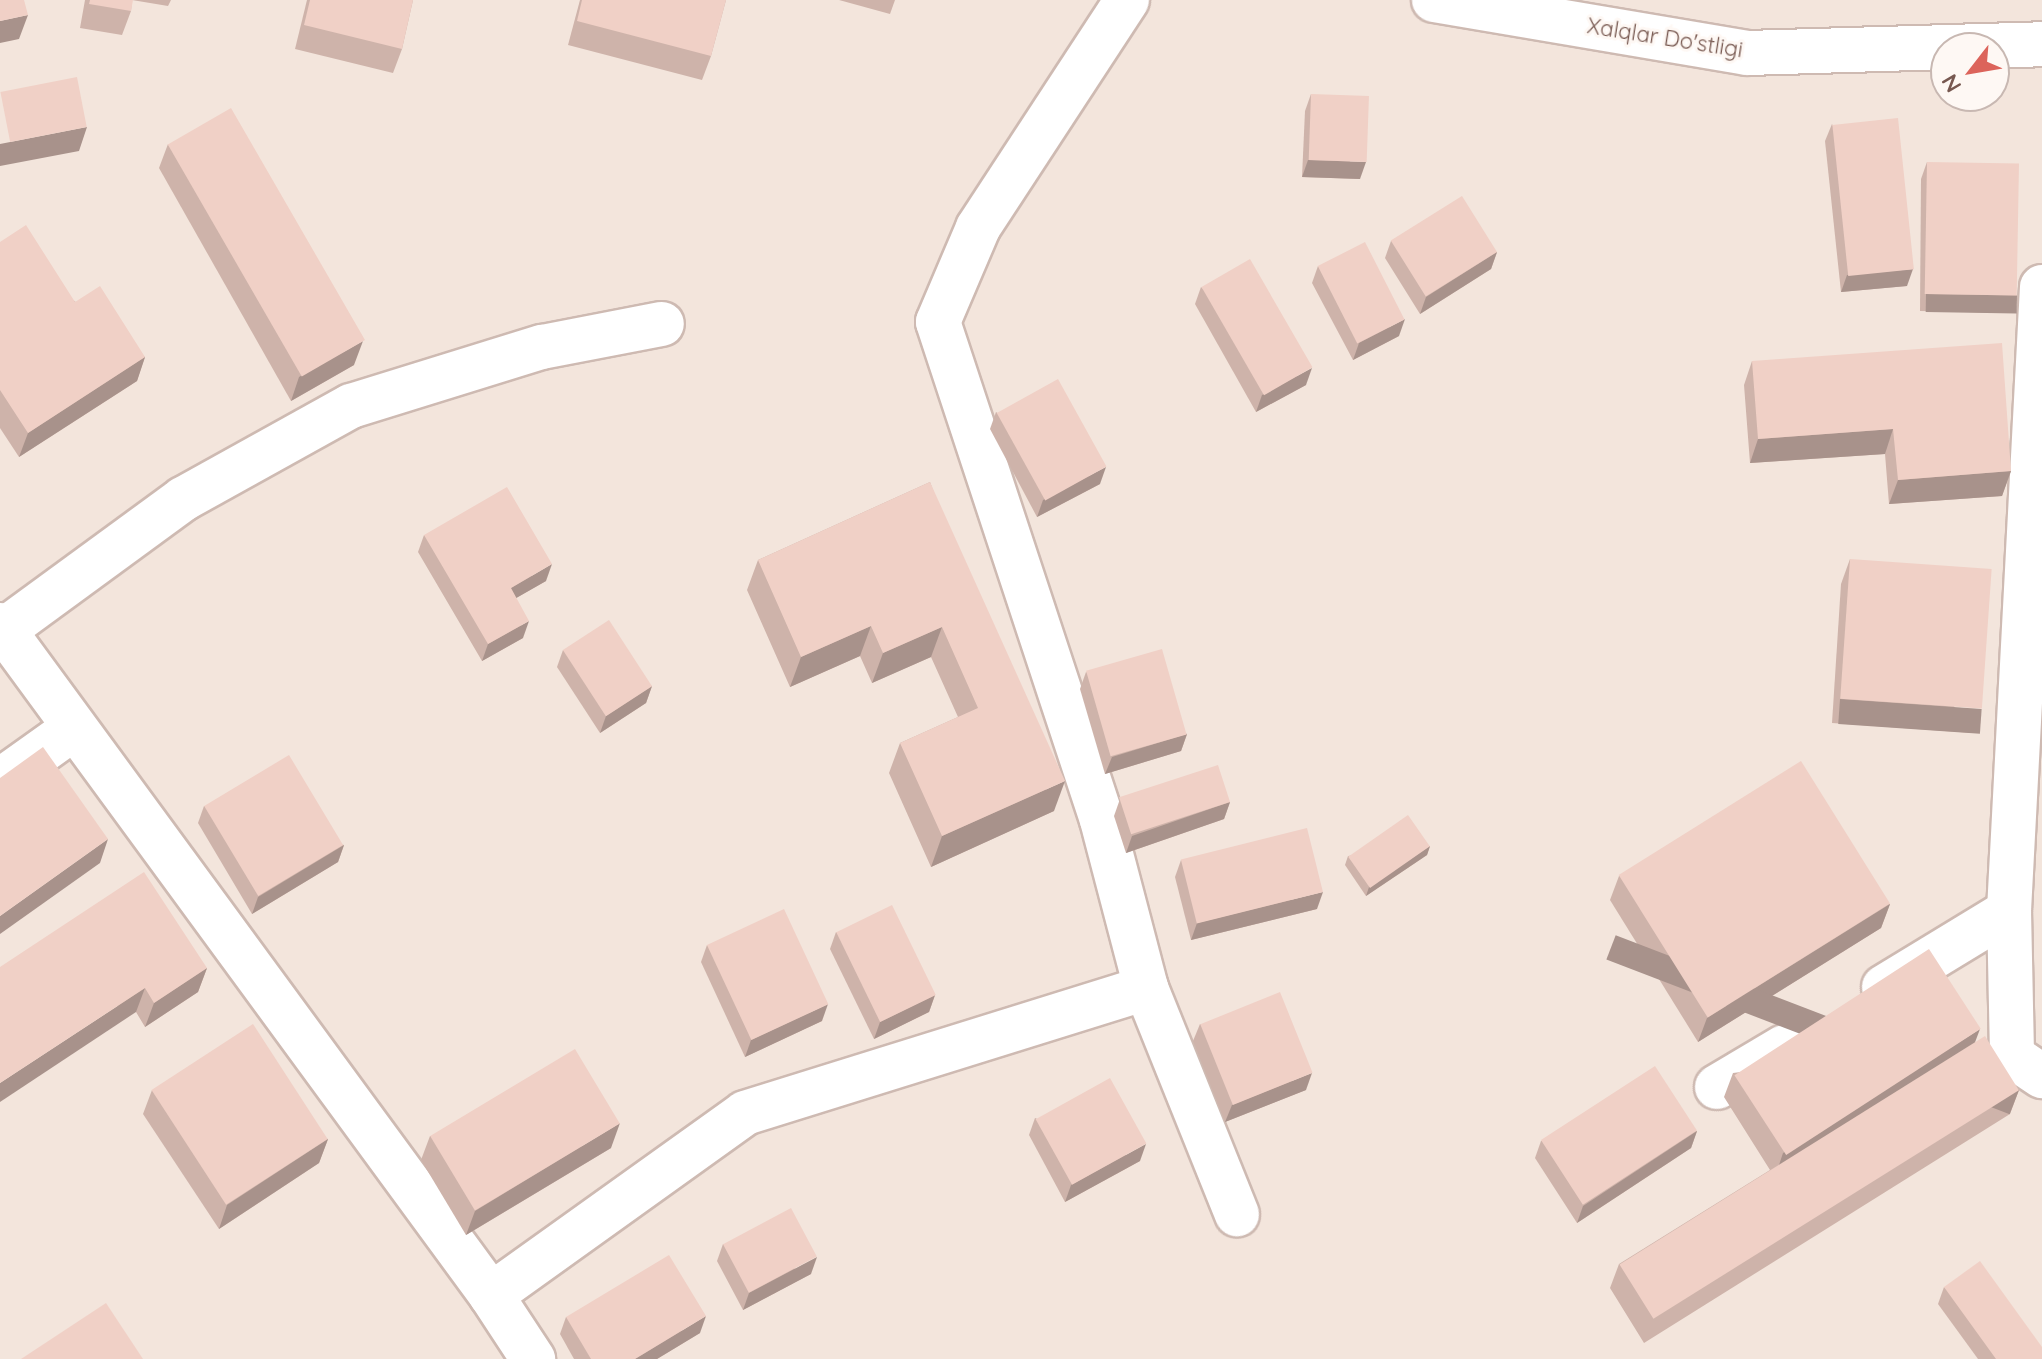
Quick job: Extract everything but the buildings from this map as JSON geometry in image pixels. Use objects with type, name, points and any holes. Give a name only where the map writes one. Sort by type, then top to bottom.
[{"type":"street","points":[[1127,0],[978,228],[938,322],[1102,820],[1146,988],[1237,1214]]},
{"type":"street","name":"Xalqlar Do'stligi","points":[[1434,0],[1747,53],[2042,44]]},
{"type":"street","points":[[2042,287],[2009,911],[2012,1056],[2042,1076]]},
{"type":"street","points":[[533,1359],[491,1295],[1,629],[183,499],[351,406],[542,347],[662,324]]},
{"type":"street","points":[[0,781],[74,728]]},
{"type":"street","points":[[1717,1087],[2009,911]]},
{"type":"street","points":[[491,1295],[745,1113],[1146,988]]},
{"type":"shaded area","points":[[0,0],[2042,0],[2042,1359],[0,1359]]}]
